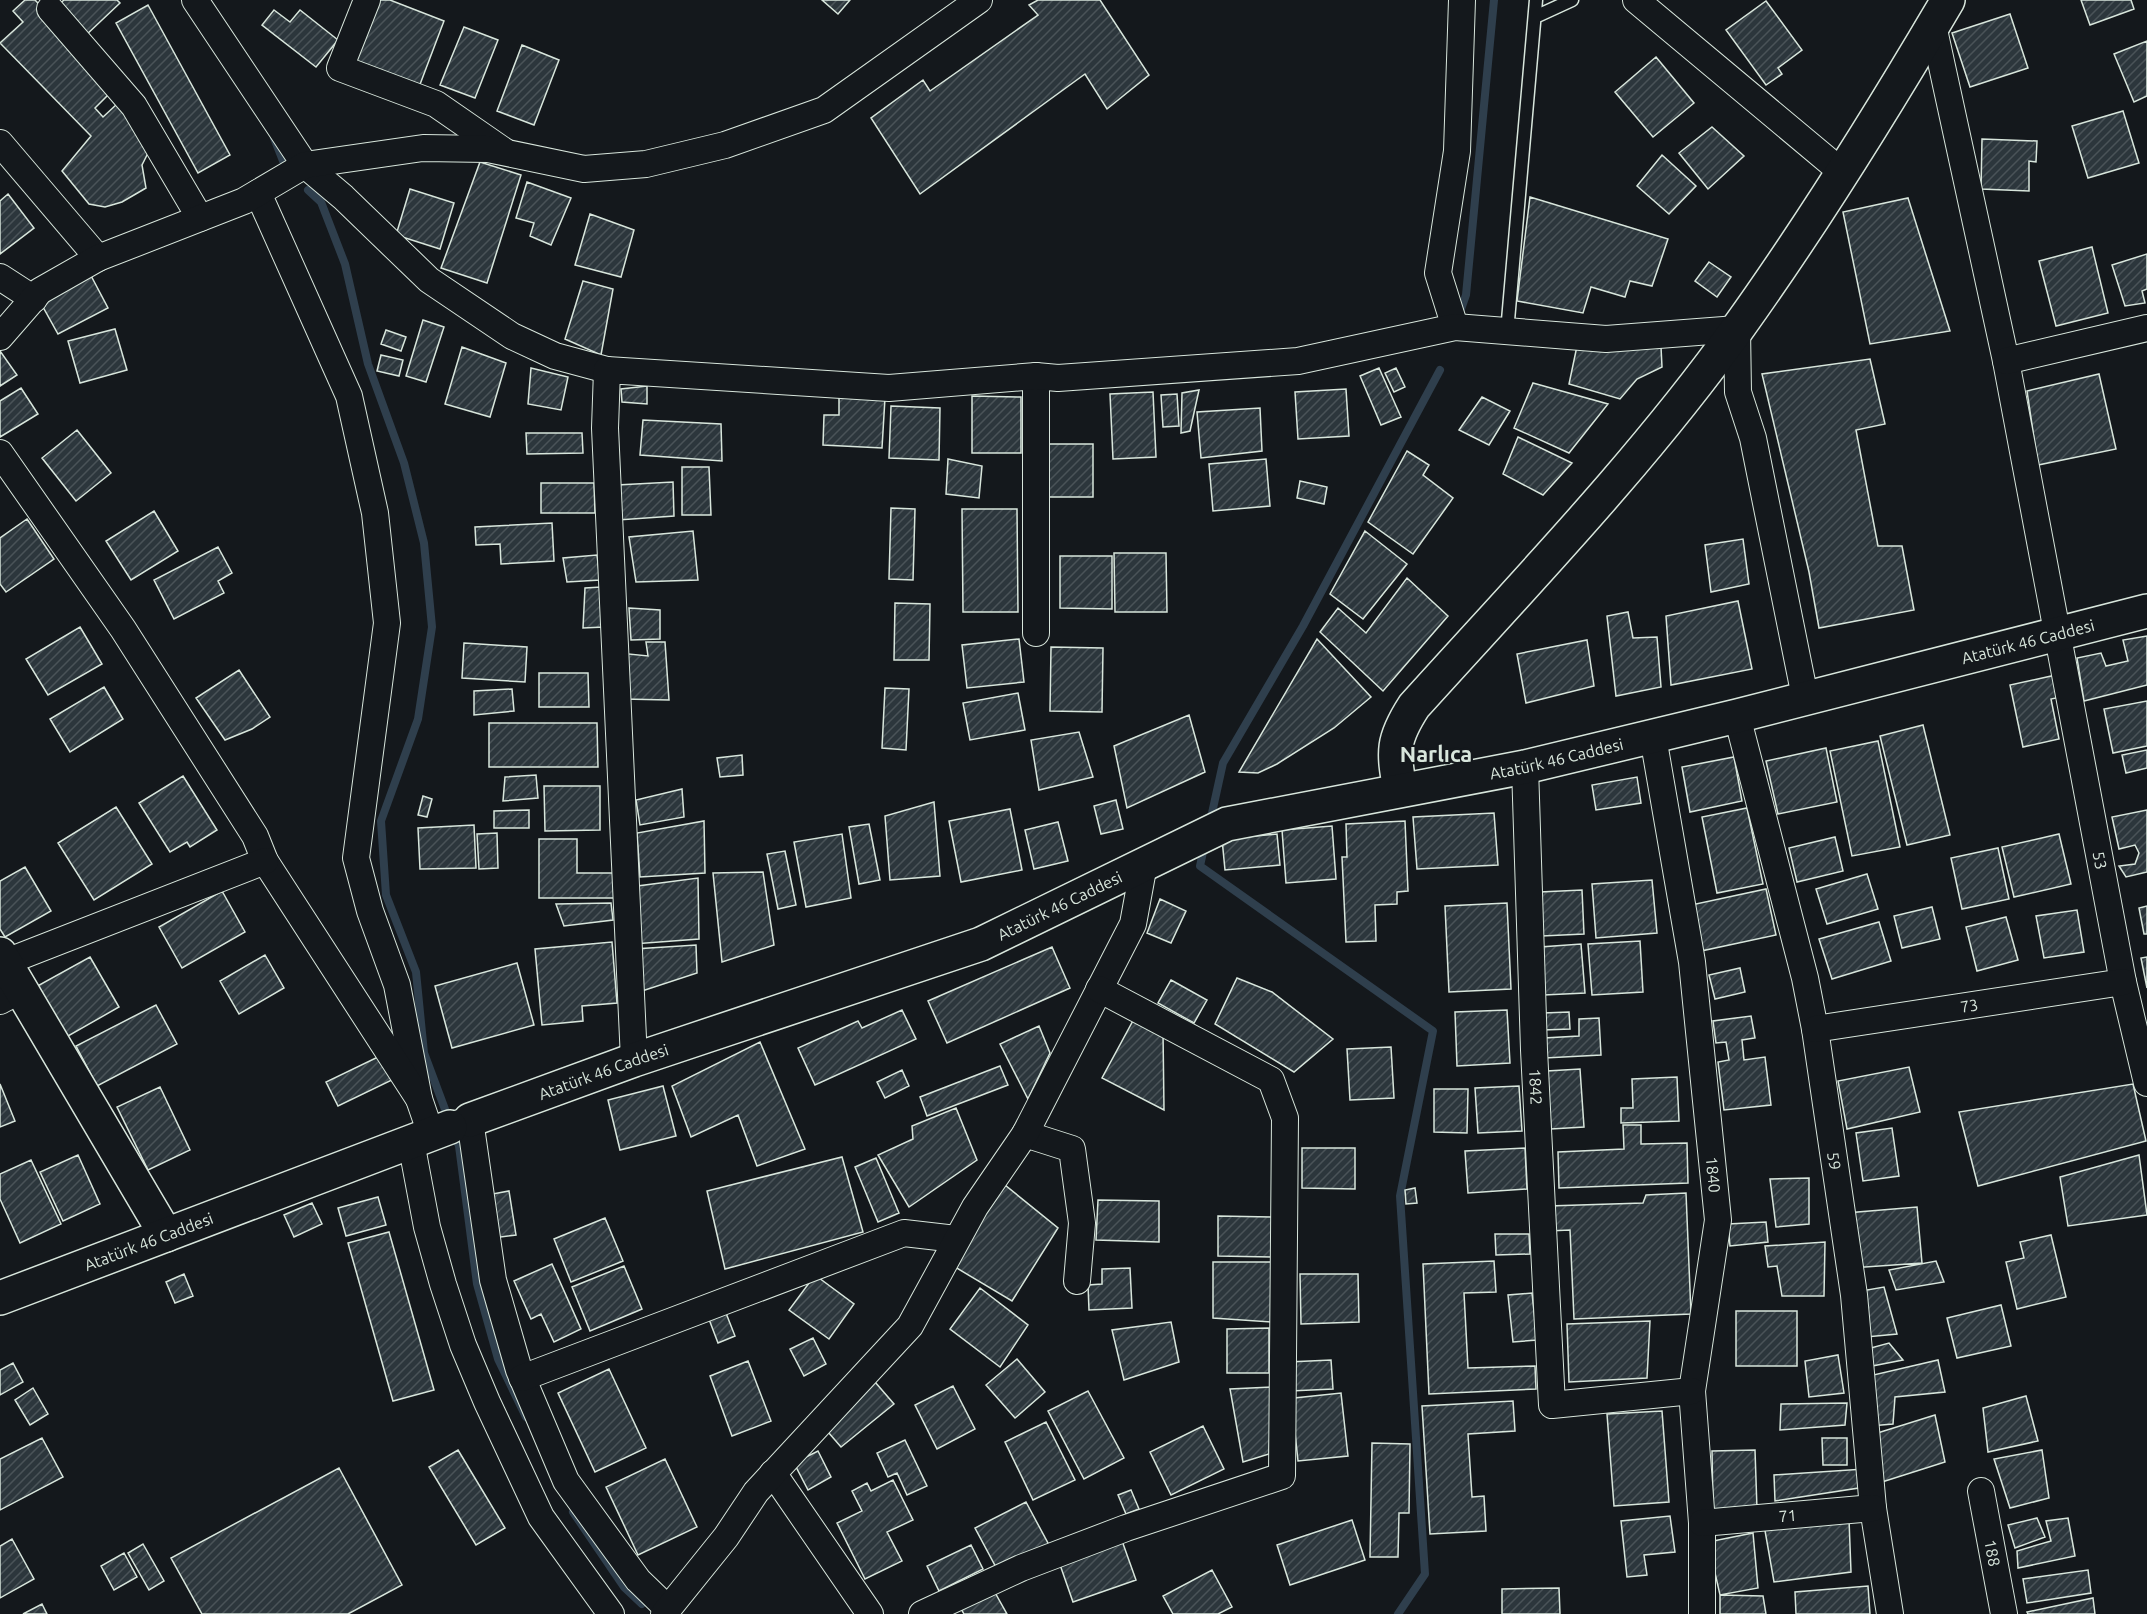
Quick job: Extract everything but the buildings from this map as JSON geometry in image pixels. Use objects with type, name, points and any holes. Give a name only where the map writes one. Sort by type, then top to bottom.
[{"type":"street","points":[[195,0],[305,165],[438,286],[512,336],[555,356],[607,370],[889,388],[1036,376],[1058,378],[1298,361],[1455,327],[1606,339],[1737,329]]},
{"type":"street","points":[[367,0],[340,68],[436,104],[507,153]]},
{"type":"street","points":[[0,338],[40,291],[98,258],[244,201],[305,165],[423,148],[488,149],[584,169],[646,164],[725,145],[824,110],[979,0]]},
{"type":"street","points":[[1455,327],[1438,273],[1457,151],[1462,0]]},
{"type":"street","points":[[1636,0],[1843,173]]},
{"type":"street","points":[[50,9],[134,106],[200,218]]},
{"type":"street","points":[[1400,790],[1394,758],[1398,730],[1414,706],[1632,463],[1737,329],[1843,173],[1940,13]]},
{"type":"street","name":"53","points":[[1940,13],[2123,982],[2147,1083]]},
{"type":"street","points":[[0,143],[98,258]]},
{"type":"street","points":[[258,193],[349,396],[375,513],[387,623],[356,858],[370,911],[397,985],[419,1099]]},
{"type":"street","points":[[0,278],[34,299]]},
{"type":"street","points":[[2006,361],[2147,328]]},
{"type":"street","points":[[1737,329],[1738,392],[1753,438],[1805,697]]},
{"type":"street","points":[[607,370],[605,428],[634,1060]]},
{"type":"street","points":[[1036,376],[1036,633]]},
{"type":"street","points":[[0,453],[123,629],[255,836],[265,861],[440,1130],[493,1280],[522,1378],[566,1481],[638,1580],[666,1611],[773,1473],[910,1326],[956,1239],[1025,1134],[1132,924],[1144,864]]},
{"type":"street","name":"Atatürk 46 Caddesi","points":[[0,1299],[440,1130],[634,1060],[981,944],[1207,833],[1400,790],[1525,767],[1653,737],[2147,611]]},
{"type":"street","name":"59","points":[[1737,716],[1805,978],[1815,1029],[1854,1295],[1873,1508],[1890,1614]]},
{"type":"street","name":"1840","points":[[1653,737],[1692,962],[1718,1220],[1692,1391],[1702,1523],[1702,1614]]},
{"type":"street","name":"1842","points":[[1525,767],[1534,1050],[1552,1405],[1692,1391]]},
{"type":"street","points":[[166,1235],[11,995],[3,958],[265,861]]},
{"type":"street","name":"73","points":[[1815,1029],[2123,982]]},
{"type":"street","points":[[922,1614],[1021,1568],[1105,1536],[1282,1476],[1285,1118],[1271,1080],[1099,989]]},
{"type":"street","points":[[440,1130],[427,1227],[463,1345],[541,1517],[611,1614]]},
{"type":"street","points":[[1025,1134],[1072,1149],[1082,1223],[1077,1281]]},
{"type":"street","points":[[522,1378],[904,1233],[956,1239]]},
{"type":"street","points":[[773,1473],[870,1614]]},
{"type":"street","name":"188","points":[[1981,1491],[2004,1614]]},
{"type":"street","name":"71","points":[[1702,1523],[1873,1508]]},
{"type":"lane","points":[[1507,332],[1536,0]]},
{"type":"lane","points":[[1535,17],[1572,0]]},
{"type":"waterway","points":[[1459,315],[1466,295],[1494,0]]},
{"type":"waterway","points":[[274,138],[287,171]]},
{"type":"waterway","points":[[308,190],[321,202],[345,264],[368,364],[404,463],[424,543],[432,627],[418,719],[381,821],[386,895],[416,972],[424,1053],[449,1120]]},
{"type":"waterway","points":[[1210,822],[1223,763],[1303,626],[1440,370]]},
{"type":"waterway","points":[[1205,843],[1200,866],[1433,1031],[1400,1196],[1425,1574],[1398,1614]]},
{"type":"waterway","points":[[454,1133],[459,1146],[477,1284],[498,1359],[526,1417]]},
{"type":"waterway","points":[[573,1512],[624,1587],[642,1604]]},
{"type":"district","name":"Narlıca","points":[[1436,754]]}]
